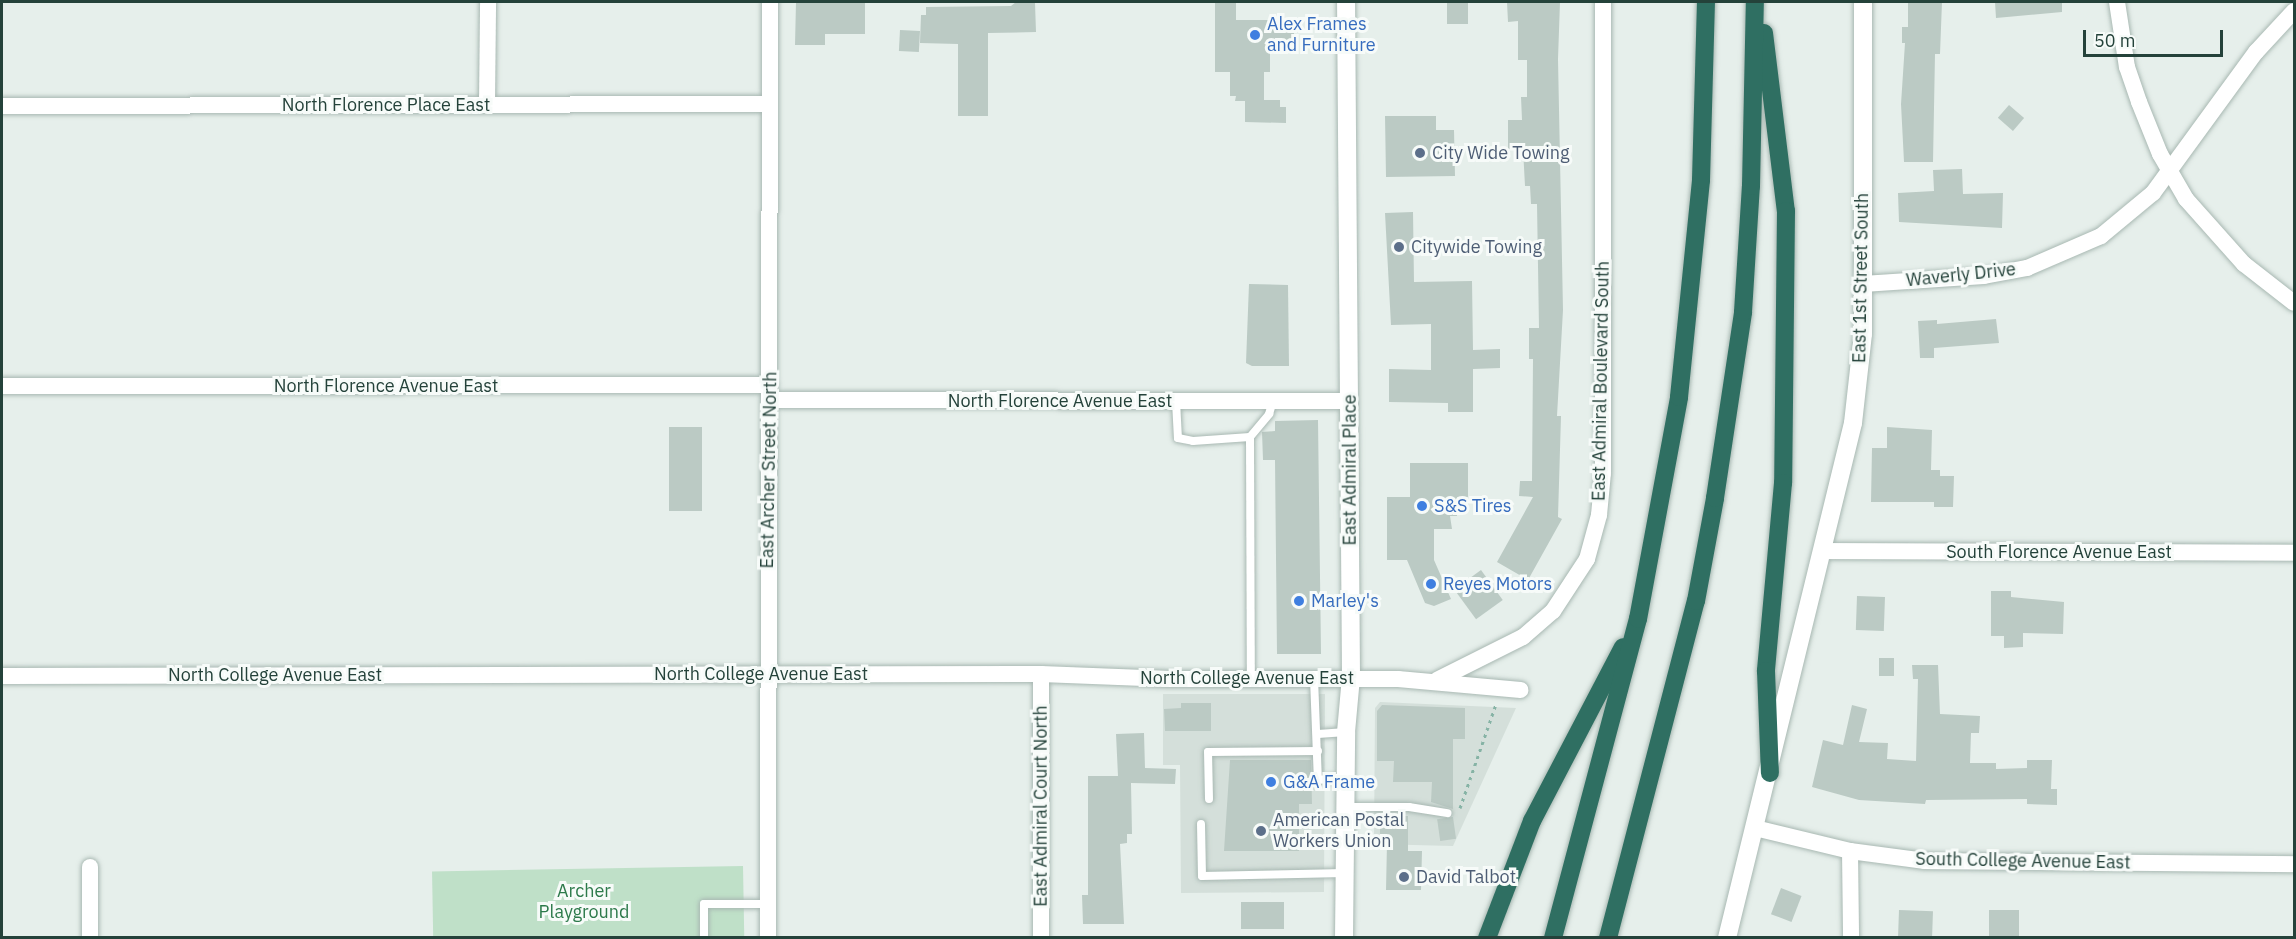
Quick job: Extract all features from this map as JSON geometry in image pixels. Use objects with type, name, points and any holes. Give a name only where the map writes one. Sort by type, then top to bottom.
[{"type":"highway","points":[[1553,938],[1638,619],[1677,409],[1692,297],[1701,180],[1706,2]]},
{"type":"highway","points":[[1608,938],[1696,601],[1715,498],[1743,312],[1755,2]]},
{"type":"highway","points":[[1760,2],[1786,211],[1783,483],[1766,671],[1770,773]]},
{"type":"highway","points":[[1487,938],[1532,821],[1638,619]]},
{"type":"main road","name":"East Admiral Place","points":[[1344,938],[1346,732],[1351,677],[1346,2]]},
{"type":"main road","name":"East 1st Street South","points":[[1824,551],[1853,423],[1863,334],[1863,2]]},
{"type":"main road","points":[[1727,938],[1824,551]]},
{"type":"street","points":[[487,104],[488,2]]},
{"type":"street","name":"East Archer Street North","points":[[768,938],[770,2]]},
{"type":"street","name":"East Admiral Boulevard South","points":[[1436,681],[1523,637],[1553,611],[1572,586],[1587,560],[1599,515],[1603,473],[1603,2]]},
{"type":"street","points":[[2117,2],[2127,67],[2169,170],[2186,199],[2220,240],[2244,264],[2294,302]]},
{"type":"street","name":"Waverly Drive","points":[[1863,284],[1984,276],[2058,257],[2101,236],[2153,193],[2256,52],[2295,11]]},
{"type":"street","name":"North Florence Place East","points":[[2,106],[770,104]]},
{"type":"street","name":"North Florence Avenue East","points":[[2,386],[770,392],[1176,401],[1350,401]]},
{"type":"street","name":"South Florence Avenue East","points":[[1824,551],[2295,553]]},
{"type":"street","name":"North College Avenue East","points":[[2,676],[1041,674],[1251,678],[1351,677],[1436,681],[1521,690]]},
{"type":"street","name":"East Admiral Court North","points":[[1041,674],[1041,938]]},
{"type":"street","name":"South College Avenue East","points":[[1755,828],[1850,852],[1976,863],[2295,864]]},
{"type":"street","points":[[1850,852],[1851,938]]},
{"type":"street","points":[[90,867],[90,938]]},
{"type":"lane","points":[[1176,401],[1178,438],[1193,441],[1250,437]]},
{"type":"lane","points":[[1251,678],[1250,437],[1269,414],[1273,401]]},
{"type":"lane","points":[[1314,678],[1318,734],[1318,780],[1346,777]]},
{"type":"lane","points":[[1318,734],[1346,732]]},
{"type":"lane","points":[[1209,799],[1208,752],[1318,752]]},
{"type":"lane","points":[[1346,807],[1410,807],[1448,813]]},
{"type":"lane","points":[[1201,824],[1202,876],[1346,873]]},
{"type":"lane","points":[[704,938],[704,904],[768,904]]},
{"type":"path","points":[[1448,813],[1462,805],[1500,687]]},
{"type":"shaded area","points":[[1163,694],[1325,694],[1324,892],[1181,893],[1180,765],[1163,765]]},
{"type":"shaded area","points":[[1380,702],[1516,708],[1453,846],[1374,844],[1375,708]]},
{"type":"green space","name":"Archer Playground","points":[[743,866],[744,937],[433,938],[432,871]]},
{"type":"building","points":[[796,2],[865,2],[865,34],[825,34],[825,45],[795,45]]},
{"type":"building","points":[[1016,2],[1035,3],[1036,32],[988,33],[988,116],[958,116],[958,44],[920,43],[921,15],[926,15],[926,7],[1011,6]]},
{"type":"building","name":"Alex Frames and Furniture","points":[[1215,2],[1236,2],[1236,20],[1294,20],[1294,49],[1270,49],[1270,72],[1264,72],[1264,100],[1280,100],[1280,107],[1286,107],[1286,123],[1245,122],[1245,101],[1235,101],[1236,96],[1230,96],[1230,72],[1215,72]]},
{"type":"building","points":[[1447,2],[1468,2],[1468,24],[1447,24]]},
{"type":"building","points":[[1507,2],[1560,2],[1558,59],[1563,310],[1557,416],[1561,416],[1558,517],[1562,519],[1528,580],[1497,562],[1533,497],[1519,496],[1520,481],[1532,481],[1533,359],[1529,359],[1529,328],[1539,328],[1537,204],[1531,204],[1530,186],[1525,186],[1523,149],[1508,149],[1508,120],[1522,120],[1521,97],[1527,97],[1527,60],[1518,60],[1518,21],[1508,22]]},
{"type":"building","points":[[1908,2],[1942,2],[1940,54],[1935,54],[1933,162],[1904,162],[1901,104],[1905,43],[1902,43],[1902,27],[1908,27]]},
{"type":"building","points":[[1995,2],[2062,2],[2062,12],[1996,18]]},
{"type":"building","points":[[900,30],[920,31],[919,52],[899,51]]},
{"type":"building","points":[[2009,105],[2024,118],[2013,131],[1998,118]]},
{"type":"building","name":"City Wide Towing","points":[[1385,116],[1436,116],[1436,130],[1454,130],[1455,176],[1386,177]]},
{"type":"building","points":[[1962,169],[1963,194],[2003,193],[2002,228],[1899,222],[1898,193],[1934,191],[1933,170]]},
{"type":"building","points":[[1413,212],[1414,282],[1472,281],[1473,350],[1500,349],[1500,368],[1473,369],[1473,412],[1448,412],[1448,403],[1389,402],[1389,369],[1431,370],[1431,324],[1391,325],[1385,213]]},
{"type":"building","points":[[1249,284],[1288,285],[1289,366],[1252,366],[1246,363]]},
{"type":"building","points":[[1996,319],[1999,343],[1934,348],[1934,358],[1920,358],[1918,321],[1937,320],[1937,324]]},
{"type":"building","points":[[1318,420],[1321,654],[1277,654],[1275,460],[1263,460],[1262,432],[1275,431],[1275,421]]},
{"type":"building","points":[[669,427],[702,427],[702,511],[669,511]]},
{"type":"building","points":[[1887,427],[1932,430],[1931,470],[1940,470],[1940,476],[1954,476],[1953,507],[1934,507],[1934,502],[1871,502],[1872,448],[1887,448]]},
{"type":"building","name":"S&S Tires","points":[[1410,463],[1468,463],[1468,497],[1457,497],[1457,516],[1450,516],[1452,529],[1434,529],[1434,560],[1451,599],[1434,606],[1425,603],[1407,560],[1387,560],[1387,497],[1410,497]]},
{"type":"building","points":[[1481,570],[1503,600],[1476,619],[1454,589]]},
{"type":"building","points":[[1991,591],[2011,591],[2011,597],[2064,602],[2063,634],[2023,633],[2023,647],[2004,648],[2004,636],[1991,636]]},
{"type":"building","points":[[1857,596],[1885,597],[1884,631],[1856,630]]},
{"type":"building","points":[[1879,658],[1894,658],[1894,676],[1879,676]]},
{"type":"building","points":[[1912,665],[1938,665],[1940,714],[1980,716],[1979,733],[1971,733],[1970,763],[1996,763],[1996,769],[2027,768],[2027,760],[2052,760],[2051,789],[2057,789],[2057,805],[2027,804],[2027,799],[1926,800],[1925,804],[1859,800],[1812,787],[1823,740],[1843,745],[1852,705],[1867,709],[1859,742],[1888,743],[1887,759],[1916,761],[1918,679],[1913,679]]},
{"type":"building","points":[[1181,703],[1211,703],[1211,731],[1165,731],[1164,709],[1181,708]]},
{"type":"building","points":[[1382,705],[1465,708],[1465,739],[1453,739],[1453,809],[1431,802],[1432,782],[1393,782],[1394,761],[1377,761],[1377,711]]},
{"type":"building","points":[[1144,733],[1145,768],[1176,769],[1175,784],[1131,783],[1132,834],[1127,834],[1127,843],[1120,844],[1124,924],[1083,924],[1082,895],[1088,895],[1088,776],[1118,776],[1116,734]]},
{"type":"building","points":[[1230,760],[1311,760],[1312,804],[1299,804],[1299,851],[1224,851]]},
{"type":"building","points":[[1380,816],[1408,816],[1408,851],[1422,851],[1421,890],[1386,890],[1387,843],[1380,843]]},
{"type":"building","points":[[1453,817],[1456,839],[1440,841],[1437,819]]},
{"type":"building","points":[[1781,888],[1802,896],[1792,922],[1771,914]]},
{"type":"building","points":[[1241,902],[1284,902],[1284,929],[1241,929]]},
{"type":"building","points":[[1899,910],[1933,911],[1932,937],[1898,936]]},
{"type":"building","points":[[1989,910],[2019,910],[2019,938],[1989,938]]},
{"type":"place","name":"Alex Frames and Furniture","points":[[1255,35]]},
{"type":"place","name":"City Wide Towing","points":[[1420,153]]},
{"type":"place","name":"Citywide Towing","points":[[1399,247]]},
{"type":"place","name":"S&S Tires","points":[[1422,506]]},
{"type":"place","name":"Reyes Motors","points":[[1431,584]]},
{"type":"place","name":"Marley's","points":[[1299,601]]},
{"type":"place","name":"G&A Frame","points":[[1271,782]]},
{"type":"place","name":"American Postal Workers Union","points":[[1261,831]]},
{"type":"place","name":"David Talbot","points":[[1404,877]]}]
